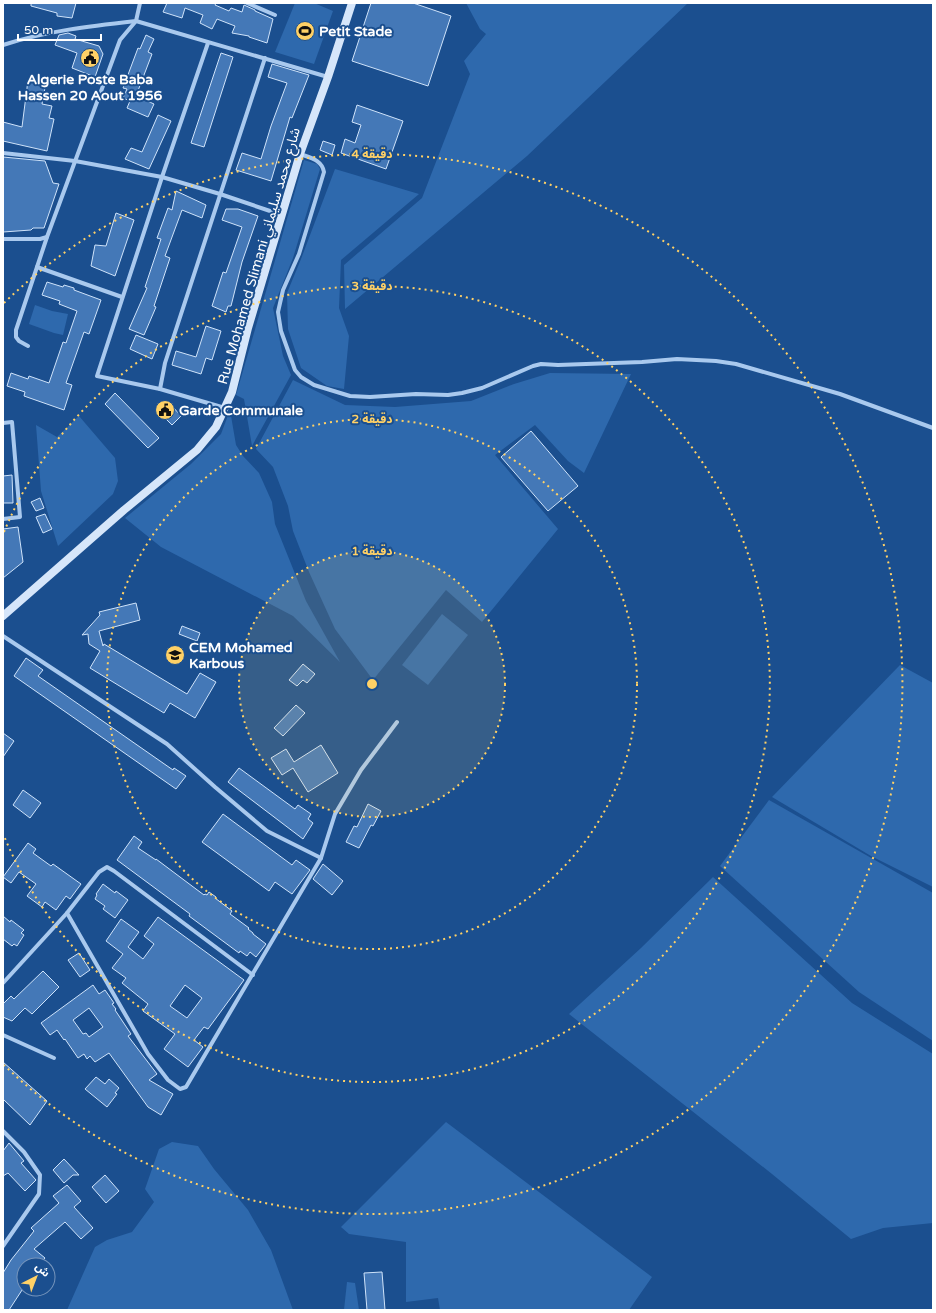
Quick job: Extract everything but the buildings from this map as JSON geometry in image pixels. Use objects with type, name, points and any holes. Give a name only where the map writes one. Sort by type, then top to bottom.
[{"type":"street","points":[[28,346],[16,338],[16,330],[47,237],[120,40],[136,21],[140,3]]},
{"type":"street","points":[[248,3],[275,15]]},
{"type":"street","name":"Rue Mohamed Slimani شارع محمد سليماني","points":[[3,616],[124,510],[197,450],[216,426],[232,392],[248,328],[300,154],[328,77],[352,3]]},
{"type":"street","points":[[3,45],[24,38],[61,30],[136,21],[328,77]]},
{"type":"street","points":[[208,43],[162,177],[97,376],[160,389],[225,408]]},
{"type":"street","points":[[160,389],[165,363],[265,58]]},
{"type":"street","points":[[3,153],[75,161],[162,177],[220,194],[282,215]]},
{"type":"street","points":[[300,154],[320,163],[324,172],[297,260],[283,290],[278,312],[281,331],[295,370],[301,377],[314,385],[343,395],[357,397],[399,394],[448,395],[482,388],[522,370],[541,364],[565,365],[677,359],[696,360],[722,362],[756,369],[840,394],[933,428]]},
{"type":"street","points":[[3,239],[40,239],[47,237]]},
{"type":"street","points":[[37,267],[122,297]]},
{"type":"street","points":[[3,423],[12,422],[20,517],[3,519]]},
{"type":"street","points":[[3,636],[167,744],[267,831],[321,858]]},
{"type":"street","points":[[67,913],[148,1054],[168,1080],[180,1089],[186,1087],[321,858],[335,814],[361,770],[397,722]]},
{"type":"street","points":[[3,983],[67,913],[99,872],[107,867],[253,974]]},
{"type":"street","points":[[3,1035],[54,1058]]},
{"type":"street","points":[[3,1132],[24,1152],[40,1175],[39,1194],[3,1246]]},
{"type":"shaded area","name":"Petit Stade","points":[[295,3],[314,3],[333,11],[314,64],[275,52]]},
{"type":"shaded area","points":[[466,3],[688,3],[527,156],[345,309],[344,265],[422,198],[470,74],[464,61],[486,34],[480,29]]},
{"type":"shaded area","points":[[304,160],[317,164],[320,169],[293,258],[273,308],[283,356],[291,375],[252,446],[244,399],[236,395]]},
{"type":"shaded area","points":[[335,169],[419,194],[341,260],[339,308],[349,336],[344,389],[327,386],[301,368],[288,329],[287,293]]},
{"type":"shaded area","points":[[35,305],[52,311],[68,314],[63,335],[29,324]]},
{"type":"shaded area","points":[[550,373],[631,374],[584,473],[568,461],[535,425],[495,455],[558,529],[482,622],[446,590],[373,680],[335,629],[309,572],[293,531],[288,506],[273,467],[256,449],[293,380],[345,405],[395,407],[471,401],[514,384]]},
{"type":"shaded area","points":[[230,410],[236,445],[243,456],[259,473],[272,502],[275,524],[306,601],[340,662],[293,616],[161,547],[125,518],[191,464],[221,434]]},
{"type":"shaded area","points":[[79,416],[115,458],[118,481],[113,494],[58,546],[41,491],[36,425],[57,437]]},
{"type":"shaded area","points":[[442,614],[468,635],[428,685],[402,665]]},
{"type":"shaded area","points":[[900,665],[933,683],[933,887],[871,856],[772,797]]},
{"type":"shaded area","points":[[769,800],[933,893],[933,1041],[859,992],[720,866]]},
{"type":"shaded area","points":[[713,877],[852,1003],[933,1054],[933,1223],[883,1228],[851,1239],[772,1174],[569,1014],[641,948]]},
{"type":"shaded area","points":[[446,1122],[652,1277],[629,1310],[440,1310],[438,1298],[406,1302],[406,1242],[349,1234],[341,1227]]},
{"type":"shaded area","points":[[172,1142],[198,1146],[214,1169],[248,1210],[271,1250],[293,1310],[67,1310],[95,1247],[107,1240],[132,1232],[154,1202],[145,1189],[159,1149]]},
{"type":"shaded area","points":[[347,1282],[355,1283],[359,1310],[344,1310]]},
{"type":"place","name":"Petit Stade","points":[[305,31]]},
{"type":"place","name":"Algerie Poste Baba Hassen 20 Aout 1956","points":[[90,58]]},
{"type":"place","name":"Garde Communale","points":[[165,410]]},
{"type":"place","name":"CEM Mohamed Karbous","points":[[175,655]]}]
